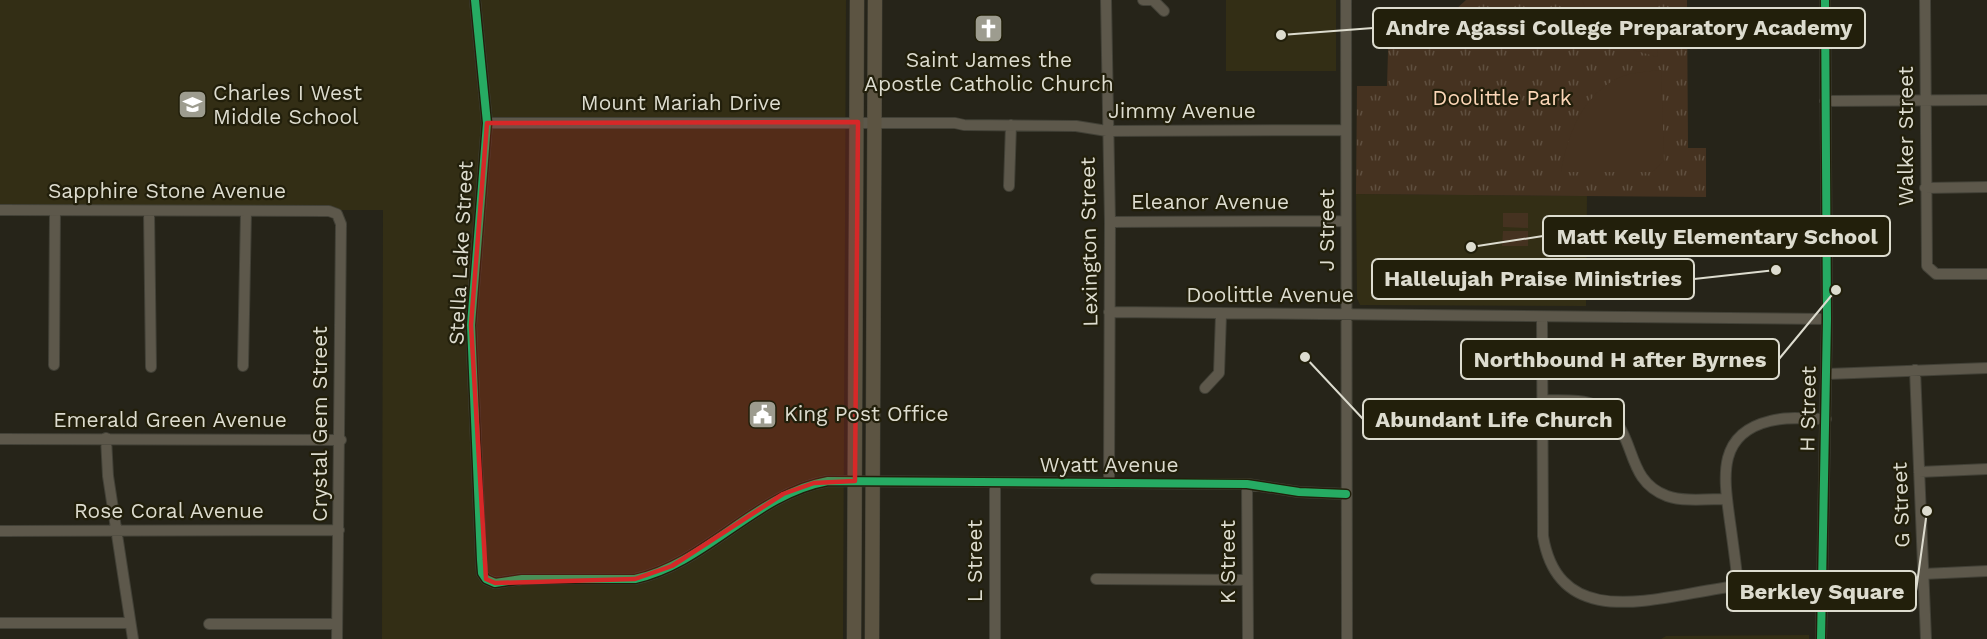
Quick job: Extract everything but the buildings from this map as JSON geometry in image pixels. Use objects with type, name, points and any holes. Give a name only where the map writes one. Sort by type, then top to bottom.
[{"type":"main road","points":[[872,639],[875,0]]},
{"type":"main road","points":[[857,2],[862,6],[865,16],[867,43],[875,55]]},
{"type":"main road","points":[[854,639],[857,2]]},
{"type":"street","name":"Stella Lake Street","points":[[475,0],[487,123],[471,325],[481,560],[482,573],[486,579]]},
{"type":"street","name":"Lexington Street","points":[[1106,0],[1110,222],[1109,483]]},
{"type":"street","points":[[1143,0],[1153,0],[1164,10]]},
{"type":"street","name":"J Street","points":[[1346,0],[1347,639]]},
{"type":"street","name":"H Street","points":[[1821,639],[1827,374],[1825,0]]},
{"type":"street","name":"Walker Street","points":[[1924,0],[1927,266],[1936,274],[1987,274]]},
{"type":"street","points":[[1825,101],[1987,100]]},
{"type":"street","name":"Mount Mariah Drive","points":[[487,123],[874,122]]},
{"type":"street","name":"Jimmy Avenue","points":[[874,122],[1076,126],[1107,131],[1346,130]]},
{"type":"street","points":[[1009,186],[1011,125]]},
{"type":"street","points":[[1925,188],[1987,187]]},
{"type":"street","name":"Sapphire Stone Avenue","points":[[0,210],[334,212]]},
{"type":"street","points":[[54,365],[55,210]]},
{"type":"street","points":[[149,210],[151,367]]},
{"type":"street","points":[[243,366],[246,212]]},
{"type":"street","name":"Crystal Gem Street","points":[[334,212],[341,224],[337,639]]},
{"type":"street","name":"Eleanor Avenue","points":[[1110,222],[1346,221]]},
{"type":"street","name":"Doolittle Avenue","points":[[1109,312],[1221,315],[1347,314],[1827,319]]},
{"type":"street","points":[[1205,388],[1219,373],[1221,315]]},
{"type":"street","points":[[1542,317],[1543,536],[1554,570],[1569,588],[1589,601],[1615,607],[1738,586],[1822,586]]},
{"type":"street","points":[[1827,374],[1987,368]]},
{"type":"street","name":"G Street","points":[[1915,370],[1926,639]]},
{"type":"street","points":[[1542,400],[1586,402],[1597,405],[1616,420],[1623,429],[1640,475],[1659,493],[1670,497],[1727,499]]},
{"type":"street","points":[[1738,586],[1724,471],[1729,452],[1749,428],[1773,420],[1826,419]]},
{"type":"street","points":[[106,438],[116,531],[133,639]]},
{"type":"street","name":"Emerald Green Avenue","points":[[0,439],[340,440]]},
{"type":"street","points":[[1919,472],[1987,469]]},
{"type":"street","name":"Wyatt Avenue","points":[[486,579],[495,583],[522,579],[635,579],[651,575],[672,566],[783,494],[805,485],[828,481],[1247,484],[1299,492],[1346,494]]},
{"type":"street","name":"L Street","points":[[995,482],[995,639]]},
{"type":"street","name":"K Street","points":[[1247,484],[1248,639]]},
{"type":"street","name":"Rose Coral Avenue","points":[[0,531],[339,530]]},
{"type":"street","points":[[1923,574],[1987,571]]},
{"type":"street","points":[[1096,579],[1247,580]]},
{"type":"street","points":[[0,623],[130,623]]},
{"type":"street","points":[[208,624],[337,624]]},
{"type":"highlighted area","points":[[858,122],[855,481],[814,483],[783,494],[672,566],[635,579],[495,583],[486,579],[471,325],[487,123]]},
{"type":"shaded area","points":[[0,0],[846,0],[843,639],[382,639],[383,210],[0,210]]},
{"type":"shaded area","points":[[1226,0],[1336,0],[1336,71],[1226,71]]},
{"type":"shaded area","points":[[1356,194],[1587,196],[1586,306],[1360,305],[1357,298]]},
{"type":"shaded area","points":[[1809,635],[1809,639],[1661,639],[1666,636]]},
{"type":"green space","name":"Doolittle Park","points":[[1466,0],[1687,0],[1688,148],[1706,148],[1706,197],[1356,194],[1357,86],[1387,86],[1389,18],[1393,11],[1401,7],[1413,14],[1427,11],[1454,11]]},
{"type":"green space","points":[[1582,0],[1658,0],[1657,57],[1610,40],[1595,25]]},
{"type":"green space","points":[[1661,70],[1664,161],[1652,172],[1561,172],[1574,126],[1590,100],[1614,80],[1629,74]]},
{"type":"green space","points":[[1503,213],[1528,213],[1528,228],[1503,227]]},
{"type":"green space","points":[[1503,231],[1528,231],[1528,246],[1502,246]]},
{"type":"cycle path","points":[[475,0],[487,123],[471,325],[481,560],[482,573],[486,579],[495,583],[522,579],[635,579],[661,571],[685,559],[777,500],[802,488],[828,481],[1247,484],[1299,492],[1346,494]]},
{"type":"cycle path","points":[[1821,639],[1827,319],[1825,0]]},
{"type":"place","name":"Saint James the Apostle Catholic Church","points":[[989,29]]},
{"type":"place","name":"Andre Agassi College Preparatory Academy","points":[[1281,35]]},
{"type":"place","name":"Charles I West Middle School","points":[[192,105]]},
{"type":"place","name":"Matt Kelly Elementary School","points":[[1471,247]]},
{"type":"place","name":"Hallelujah Praise Ministries","points":[[1776,270]]},
{"type":"place","name":"Northbound H after Byrnes","points":[[1836,290]]},
{"type":"place","name":"Abundant Life Church","points":[[1305,357]]},
{"type":"place","name":"King Post Office","points":[[763,414]]},
{"type":"place","name":"Berkley Square","points":[[1927,511]]}]
